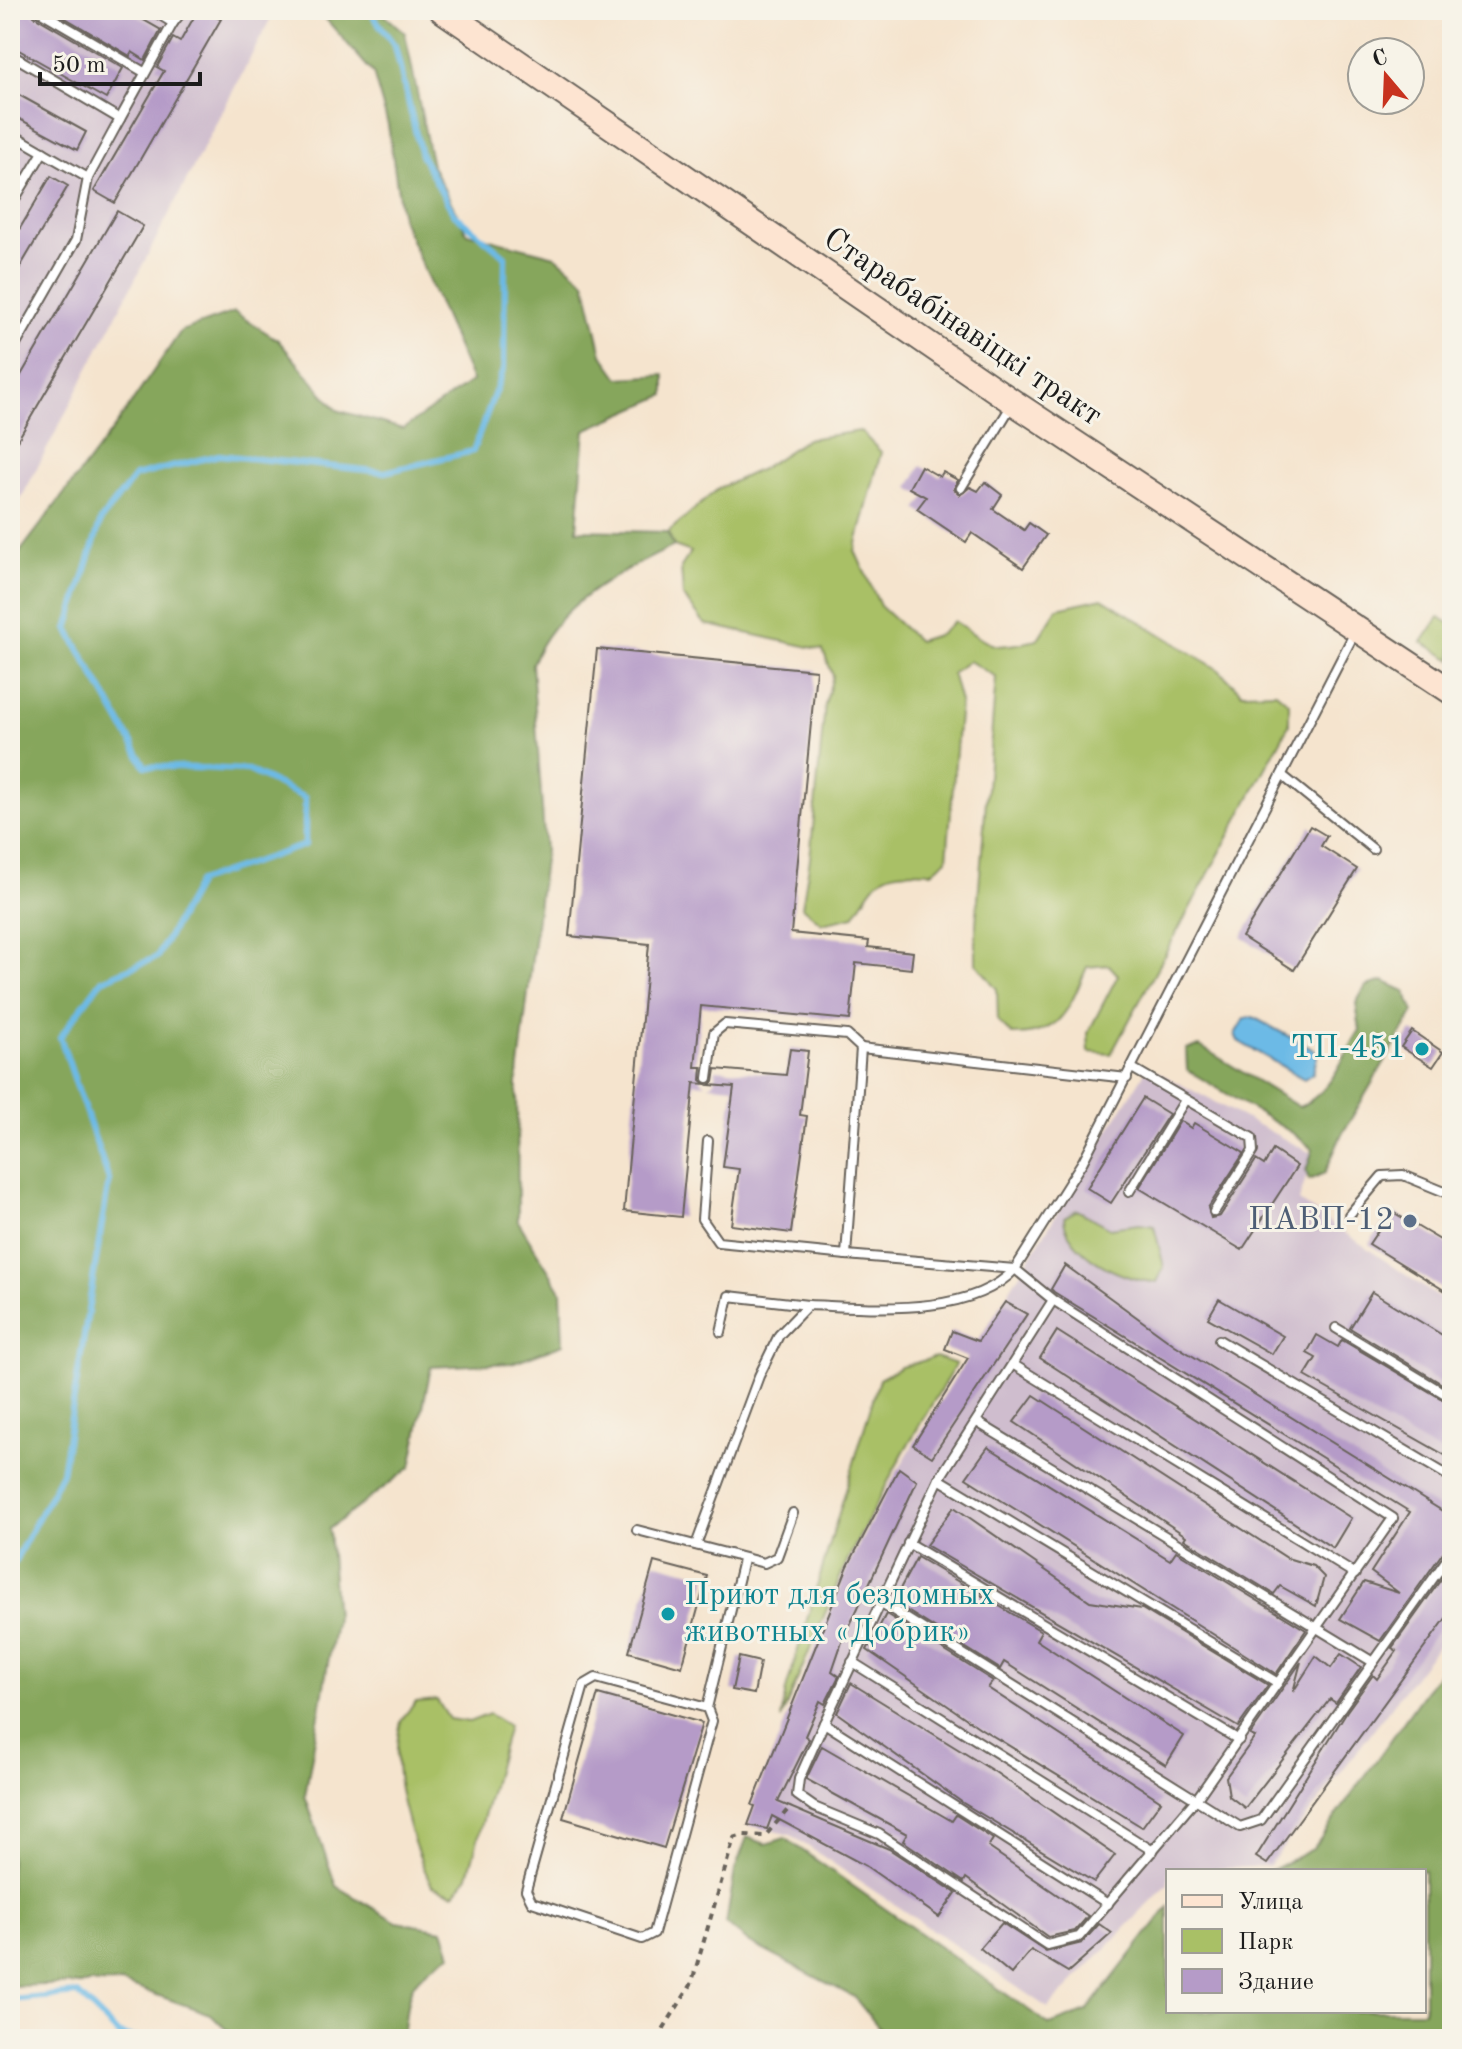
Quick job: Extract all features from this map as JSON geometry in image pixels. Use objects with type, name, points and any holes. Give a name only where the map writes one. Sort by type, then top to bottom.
[{"type":"street","name":"Старабабінавіцкі тракт","points":[[442,10],[1013,402],[1452,692]]},
{"type":"lane","points":[[38,10],[144,72]]},
{"type":"lane","points":[[152,10],[173,23]]},
{"type":"lane","points":[[10,355],[76,240],[88,178],[144,72],[183,10]]},
{"type":"lane","points":[[10,54],[120,119]]},
{"type":"lane","points":[[10,133],[88,178]]},
{"type":"lane","points":[[10,207],[43,152]]},
{"type":"lane","points":[[961,488],[1013,402]]},
{"type":"lane","points":[[721,1332],[729,1296],[808,1305],[873,1308],[956,1301],[1002,1283],[1015,1269],[1083,1161],[1356,631]]},
{"type":"lane","points":[[1283,776],[1373,849]]},
{"type":"lane","points":[[708,1078],[714,1033],[725,1024],[847,1035],[861,1048],[1127,1078]]},
{"type":"lane","points":[[846,1255],[861,1048]]},
{"type":"lane","points":[[1132,1068],[1252,1138],[1253,1151],[1214,1212]]},
{"type":"lane","points":[[1129,1192],[1185,1100]]},
{"type":"lane","points":[[708,1141],[702,1219],[718,1242],[1015,1269],[1053,1300],[1393,1518],[1198,1797],[1079,1937],[1047,1945],[879,1834],[814,1807],[797,1795],[799,1779],[824,1723],[939,1479],[1053,1300]]},
{"type":"lane","points":[[1349,1215],[1382,1176],[1403,1175],[1452,1195]]},
{"type":"lane","points":[[696,1545],[759,1376],[779,1335],[808,1305]]},
{"type":"lane","points":[[1336,1328],[1452,1398]]},
{"type":"lane","points":[[1219,1340],[1452,1478]]},
{"type":"lane","points":[[1014,1365],[1355,1574]]},
{"type":"lane","points":[[977,1422],[1373,1662]]},
{"type":"lane","points":[[939,1479],[1278,1683]]},
{"type":"lane","points":[[637,1530],[764,1563],[777,1557],[793,1513]]},
{"type":"lane","points":[[908,1543],[1239,1740]]},
{"type":"lane","points":[[880,1602],[1198,1797],[1240,1827],[1261,1820],[1452,1552]]},
{"type":"lane","points":[[707,1708],[596,1678],[584,1685],[526,1890],[532,1902],[642,1939],[654,1933],[712,1721],[707,1708],[743,1560]]},
{"type":"lane","points":[[852,1662],[1153,1851]]},
{"type":"lane","points":[[824,1723],[1108,1904]]},
{"type":"path","points":[[657,2039],[691,1985],[707,1940],[734,1838],[743,1835],[765,1836],[797,1795]]},
{"type":"shaded area","points":[[10,10],[275,10],[10,520]]},
{"type":"shaded area","points":[[1148,1067],[1313,1154],[1299,1201],[1452,1307],[1452,1627],[1269,1866],[1166,1869],[1166,1886],[1048,2008],[791,1835],[748,1825],[848,1566],[904,1460]]},
{"type":"green space","points":[[318,10],[379,10],[405,33],[432,166],[467,233],[555,256],[585,281],[602,354],[619,378],[665,375],[665,395],[585,430],[577,530],[667,532],[674,546],[610,580],[572,607],[556,624],[532,664],[545,851],[517,1084],[518,1221],[561,1291],[563,1344],[512,1363],[431,1367],[411,1467],[329,1529],[336,1617],[305,1796],[336,1886],[397,1922],[443,1930],[451,1954],[425,1972],[412,1988],[403,2039],[236,2039],[210,2014],[123,1983],[10,1986],[10,565],[117,424],[181,331],[234,312],[278,340],[337,410],[403,429],[472,381],[402,219],[388,125],[373,73]]},
{"type":"green space","points":[[860,431],[881,452],[855,551],[880,606],[918,641],[940,634],[954,621],[985,641],[1000,646],[1037,640],[1058,608],[1102,598],[1219,670],[1242,693],[1276,692],[1289,703],[1289,725],[1111,1054],[1089,1052],[1088,1033],[1118,975],[1109,965],[1087,967],[1069,1007],[1053,1024],[1029,1034],[1012,1035],[998,1021],[997,989],[976,963],[976,924],[996,677],[969,661],[952,673],[960,702],[947,859],[932,872],[901,872],[883,877],[854,916],[822,923],[802,907],[810,858],[825,705],[833,676],[823,650],[705,624],[683,596],[681,567],[691,552],[674,546],[668,532],[719,488],[761,469],[807,439]]},
{"type":"green space","points":[[1439,617],[1452,625],[1452,660],[1422,642]]},
{"type":"green space","points":[[1383,981],[1405,991],[1414,1012],[1341,1136],[1325,1173],[1309,1180],[1306,1171],[1313,1149],[1294,1134],[1187,1070],[1186,1049],[1200,1046],[1299,1107],[1320,1092],[1335,1074],[1360,1030],[1356,1003],[1366,986]]},
{"type":"green space","points":[[1077,1210],[1110,1228],[1139,1224],[1154,1226],[1164,1267],[1157,1282],[1113,1271],[1085,1253],[1067,1230],[1064,1217]]},
{"type":"green space","points":[[936,1357],[956,1364],[903,1453],[847,1561],[781,1719],[786,1690],[879,1379],[901,1367]]},
{"type":"green space","points":[[1452,1654],[1452,2039],[880,2039],[881,2030],[854,1997],[750,1943],[726,1924],[735,1870],[747,1837],[766,1844],[785,1838],[1050,2025],[1087,2011],[1166,1910],[1166,2013],[1426,2013],[1426,1869],[1274,1869],[1313,1849]]},
{"type":"green space","points":[[437,1700],[449,1719],[469,1722],[489,1714],[508,1726],[468,1876],[454,1894],[432,1886],[424,1868],[403,1806],[397,1762],[397,1741],[403,1717],[416,1702]]},
{"type":"water","points":[[1253,1017],[1314,1050],[1317,1057],[1313,1073],[1304,1079],[1238,1041],[1235,1034],[1244,1019]]},
{"type":"building","points":[[10,10],[31,10],[34,16],[123,68],[106,99],[10,45]]},
{"type":"building","points":[[52,10],[126,10],[161,30],[145,60],[132,52],[130,56]]},
{"type":"building","points":[[198,10],[221,19],[115,203],[94,191],[164,71],[157,67],[173,38],[180,42]]},
{"type":"building","points":[[10,90],[86,132],[77,150],[10,114]]},
{"type":"building","points":[[51,176],[68,186],[10,284],[10,245]]},
{"type":"building","points":[[117,211],[143,226],[10,453],[10,394]]},
{"type":"building","points":[[921,466],[940,477],[943,472],[958,480],[954,489],[960,495],[970,487],[978,491],[985,482],[1002,495],[993,509],[1024,530],[1029,523],[1046,535],[1023,568],[972,533],[966,542],[917,509],[926,497],[909,488]]},
{"type":"building","points":[[597,649],[816,670],[791,933],[869,941],[868,947],[913,952],[911,969],[856,963],[850,1020],[701,1006],[695,1067],[702,1067],[701,1080],[706,1084],[694,1083],[681,1217],[624,1211],[649,944],[569,936]]},
{"type":"building","points":[[1310,826],[1327,836],[1321,846],[1357,869],[1294,970],[1242,937]]},
{"type":"building","name":"ТП-451","points":[[1412,1031],[1443,1052],[1433,1067],[1401,1047]]},
{"type":"building","points":[[790,1049],[808,1051],[800,1115],[807,1116],[791,1233],[731,1225],[739,1169],[723,1167],[734,1087],[709,1085],[714,1082],[716,1069],[786,1075]]},
{"type":"building","points":[[1143,1098],[1169,1114],[1111,1203],[1087,1188]]},
{"type":"building","points":[[1180,1121],[1191,1128],[1194,1123],[1244,1153],[1208,1208],[1211,1218],[1220,1216],[1256,1160],[1264,1165],[1273,1150],[1297,1166],[1242,1250],[1139,1188]]},
{"type":"building","points":[[1391,1211],[1452,1247],[1452,1295],[1369,1244]]},
{"type":"building","points":[[1065,1265],[1175,1345],[1452,1517],[1452,1545],[1446,1548],[1380,1641],[1340,1619],[1364,1582],[1399,1593],[1371,1572],[1410,1512],[1054,1292],[1051,1289]]},
{"type":"building","points":[[1372,1292],[1452,1341],[1452,1390],[1350,1328]]},
{"type":"building","points":[[1219,1299],[1283,1336],[1272,1354],[1208,1318]]},
{"type":"building","points":[[1005,1302],[1027,1314],[932,1457],[913,1445],[968,1358],[945,1349],[952,1331],[978,1341]]},
{"type":"building","points":[[1057,1331],[1351,1518],[1333,1548],[1040,1358]]},
{"type":"building","points":[[1317,1335],[1338,1347],[1342,1340],[1452,1405],[1452,1459],[1305,1376],[1316,1358],[1307,1353]]},
{"type":"building","points":[[1034,1395],[1287,1558],[1313,1566],[1324,1577],[1316,1606],[1280,1586],[1274,1594],[1184,1539],[1186,1536],[1014,1422]]},
{"type":"building","points":[[988,1447],[1170,1560],[1176,1551],[1306,1630],[1276,1674],[966,1478]]},
{"type":"building","points":[[899,1468],[917,1481],[842,1642],[832,1671],[839,1676],[825,1704],[820,1701],[805,1736],[809,1739],[778,1802],[889,1849],[956,1893],[939,1917],[866,1866],[772,1816],[767,1829],[748,1825],[755,1806],[752,1805],[848,1566]]},
{"type":"building","points":[[954,1507],[1090,1601],[1142,1609],[1268,1685],[1238,1727],[926,1545]]},
{"type":"building","points":[[917,1557],[1041,1631],[1036,1640],[1184,1736],[1166,1765],[1004,1662],[1000,1669],[893,1602]]},
{"type":"building","name":"Приют для бездомных животных «Добрик»","points":[[654,1562],[707,1576],[682,1667],[629,1652]]},
{"type":"building","points":[[1452,1564],[1452,1610],[1267,1864],[1256,1857],[1347,1711],[1373,1675],[1377,1679],[1397,1651],[1392,1648]]},
{"type":"building","points":[[886,1614],[993,1681],[988,1688],[1161,1801],[1142,1827],[980,1728],[867,1650]]},
{"type":"building","points":[[1341,1654],[1361,1667],[1336,1703],[1330,1699],[1245,1808],[1229,1796],[1226,1777],[1255,1737],[1250,1735],[1301,1662],[1293,1692],[1316,1656],[1331,1668]]},
{"type":"building","points":[[739,1657],[760,1662],[754,1694],[732,1690]]},
{"type":"building","points":[[851,1683],[995,1772],[1115,1855],[1094,1882],[963,1803],[837,1713]]},
{"type":"building","points":[[598,1694],[702,1723],[664,1848],[563,1818]]},
{"type":"building","points":[[822,1746],[952,1821],[956,1815],[993,1839],[988,1847],[1088,1916],[1075,1931],[1048,1937],[966,1878],[964,1882],[903,1841],[907,1834],[806,1779]]},
{"type":"building","points":[[1002,1923],[1046,1952],[1082,1943],[1099,1924],[1112,1933],[1068,1972],[1031,1950],[1011,1974],[980,1948]]},
{"type":"waterway","points":[[10,1570],[62,1473],[109,1180],[60,1037],[102,980],[157,957],[199,881],[305,845],[305,798],[248,770],[145,766],[68,629],[101,520],[135,476],[219,455],[385,472],[473,451],[504,368],[505,256],[454,214],[421,155],[395,46],[369,10]]},
{"type":"waterway","points":[[10,2000],[78,1994],[119,2035],[139,2039]]},
{"type":"place","name":"ТП-451","points":[[1422,1049]]},
{"type":"place","name":"ПАВП-12","points":[[1410,1221]]},
{"type":"place","name":"Приют для бездомных животных «Добрик»","points":[[668,1614]]}]
